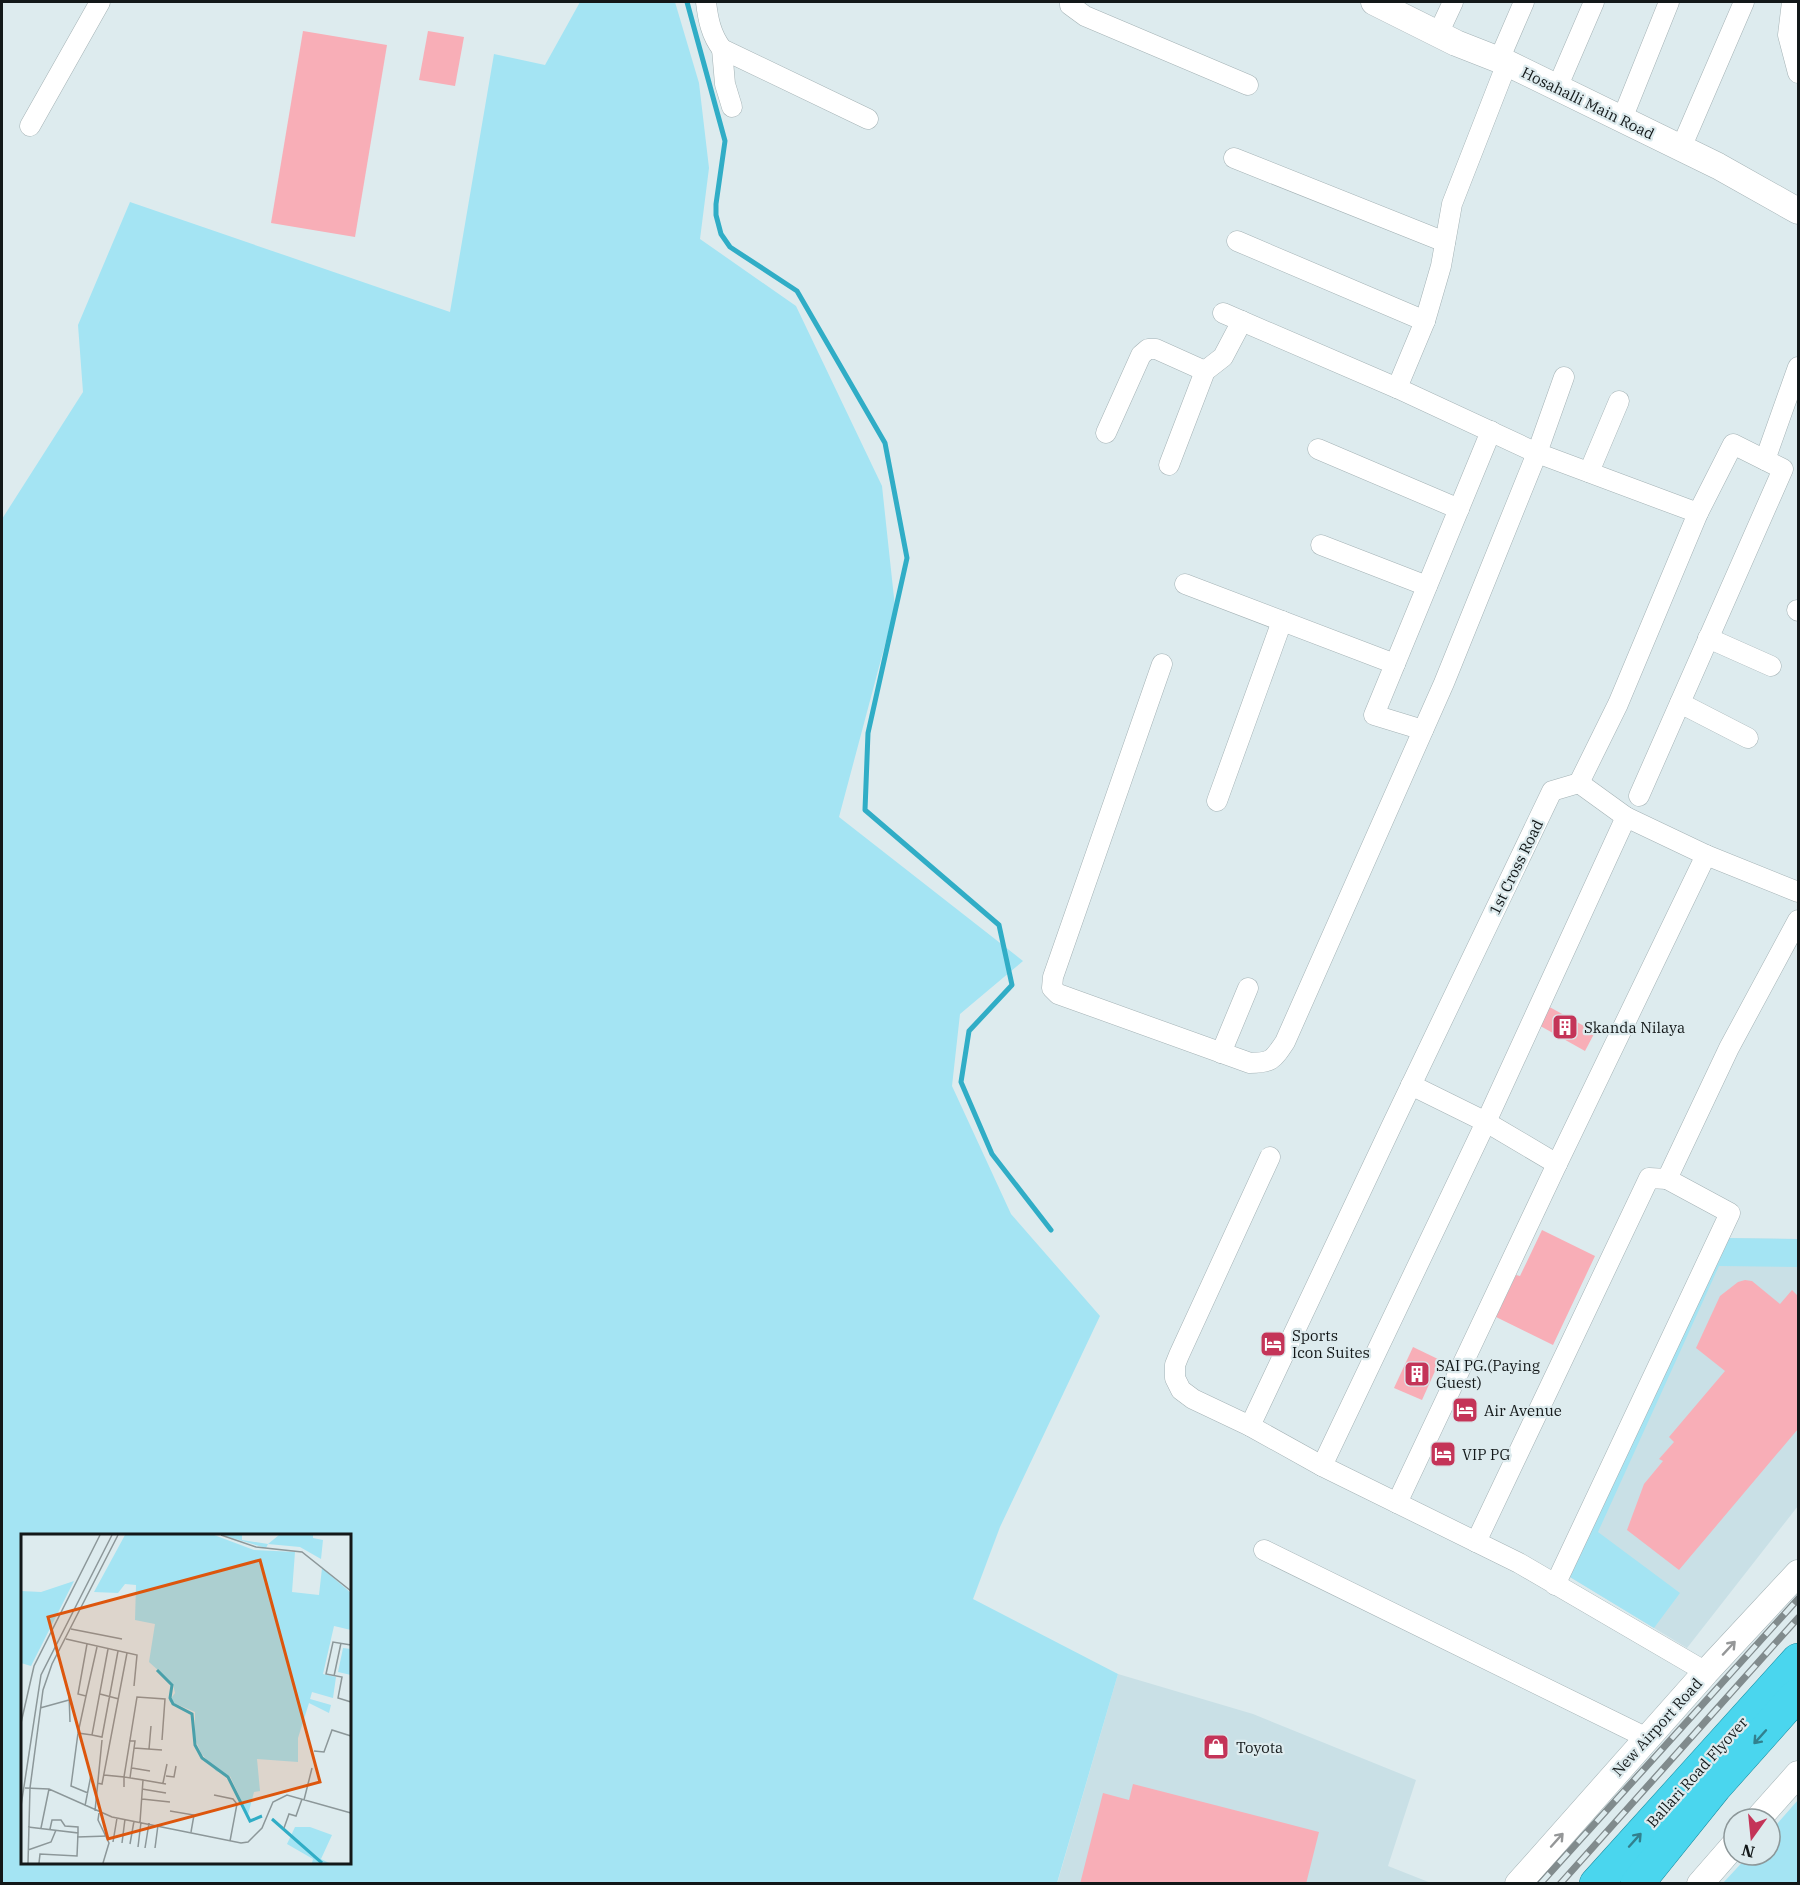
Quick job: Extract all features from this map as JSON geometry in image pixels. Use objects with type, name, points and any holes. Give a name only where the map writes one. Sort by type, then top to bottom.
[{"type":"highway","name":"Ballari Road Flyover","points":[[1596,1884],[1798,1660]]},
{"type":"highway","name":"Ballari Road Flyover","points":[[1637,1884],[1715,1787],[1798,1694]]},
{"type":"street","points":[[30,126],[100,2]]},
{"type":"street","points":[[706,2],[715,40],[722,49],[868,119]]},
{"type":"street","points":[[1070,2],[1075,10],[1085,16],[1248,85]]},
{"type":"street","name":"Hosahalli Main Road","points":[[1374,2],[1718,166],[1798,212]]},
{"type":"street","points":[[1438,34],[1453,2]]},
{"type":"street","points":[[1397,388],[1425,321],[1441,266],[1452,204],[1524,2]]},
{"type":"street","points":[[1557,88],[1594,2]]},
{"type":"street","points":[[1622,119],[1669,2]]},
{"type":"street","points":[[1681,148],[1744,2]]},
{"type":"street","points":[[1793,13],[1788,35],[1798,73]]},
{"type":"street","points":[[722,49],[725,84],[732,107]]},
{"type":"street","points":[[1234,158],[1445,242]]},
{"type":"street","points":[[1237,241],[1425,321]]},
{"type":"street","points":[[1223,313],[1397,388],[1537,453],[1698,513]]},
{"type":"street","points":[[1169,465],[1205,371],[1223,357],[1242,321]]},
{"type":"street","points":[[1106,433],[1140,355],[1148,349],[1156,349],[1205,371]]},
{"type":"street","points":[[1765,460],[1798,367]]},
{"type":"street","points":[[1162,664],[1053,977],[1052,988],[1058,994],[1221,1053],[1250,1063],[1267,1063],[1276,1056],[1289,1031],[1444,683],[1537,453],[1564,377]]},
{"type":"street","points":[[1589,472],[1619,401]]},
{"type":"street","points":[[1423,730],[1374,716],[1491,431]]},
{"type":"street","points":[[1639,796],[1783,469],[1733,444],[1698,513],[1618,704],[1579,783],[1626,817],[1706,855],[1798,892]]},
{"type":"street","points":[[1318,449],[1459,509]]},
{"type":"street","points":[[1321,545],[1427,586]]},
{"type":"street","points":[[1185,584],[1395,664]]},
{"type":"street","points":[[1217,801],[1282,621]]},
{"type":"street","points":[[1708,638],[1772,666]]},
{"type":"street","points":[[1680,703],[1748,738]]},
{"type":"street","name":"1st Cross Road","points":[[1250,1426],[1552,791],[1579,783]]},
{"type":"street","points":[[1322,1466],[1486,1122],[1626,817]]},
{"type":"street","points":[[1397,1503],[1706,855]]},
{"type":"street","points":[[1667,1179],[1729,1048],[1798,920]]},
{"type":"street","points":[[1221,1053],[1248,988]]},
{"type":"street","points":[[1411,1085],[1486,1122],[1557,1164]]},
{"type":"street","points":[[1270,1157],[1175,1365],[1175,1378],[1181,1390],[1193,1399],[1250,1426],[1322,1466],[1519,1563],[1706,1672]]},
{"type":"street","points":[[1476,1542],[1649,1178],[1667,1179],[1730,1213],[1555,1585]]},
{"type":"street","points":[[1264,1550],[1647,1738]]},
{"type":"street","name":"New Airport Road","points":[[1518,1884],[1706,1672],[1798,1574]]},
{"type":"street","points":[[1769,1807],[1798,1774]]},
{"type":"street","points":[[1700,1884],[1722,1859]]},
{"type":"shaded area","points":[[580,2],[675,2],[699,83],[709,168],[700,239],[796,306],[882,486],[895,607],[839,817],[1023,961],[960,1014],[952,1086],[1011,1214],[1100,1316],[1000,1527],[973,1599],[1118,1674],[1057,1883],[2,1883],[2,519],[83,392],[78,325],[130,202],[450,312],[494,54],[545,65]]},
{"type":"shaded area","points":[[1726,1238],[1798,1239],[1798,1506],[1687,1648],[1565,1574]]},
{"type":"shaded area","points":[[1726,1238],[1798,1239],[1798,1267],[1719,1266],[1598,1532],[1680,1593],[1654,1628],[1565,1574]]},
{"type":"shaded area","name":"Toyota","points":[[1118,1674],[1253,1714],[1416,1780],[1388,1866],[1431,1883],[1057,1884]]},
{"type":"shaded area","points":[[1798,1800],[1798,1883],[1723,1883],[1738,1867],[1782,1867],[1782,1818]]},
{"type":"building","points":[[303,31],[387,45],[355,237],[271,223]]},
{"type":"building","points":[[428,31],[464,37],[455,86],[419,80]]},
{"type":"building","name":"Skanda Nilaya","points":[[1544,1004],[1595,1032],[1585,1051],[1535,1023]]},
{"type":"building","points":[[1542,1230],[1595,1256],[1553,1345],[1496,1317],[1516,1275],[1520,1276]]},
{"type":"building","points":[[1752,1281],[1780,1304],[1792,1290],[1798,1296],[1798,1429],[1679,1570],[1627,1530],[1644,1484],[1663,1461],[1659,1459],[1674,1442],[1669,1437],[1725,1371],[1696,1348],[1720,1296],[1738,1282]]},
{"type":"building","name":"SAI PG.(Paying Guest)","points":[[1413,1347],[1440,1360],[1422,1400],[1394,1388]]},
{"type":"building","points":[[1133,1784],[1319,1832],[1306,1884],[1080,1884],[1103,1793],[1129,1800]]},
{"type":"waterway","points":[[687,2],[725,141],[716,204],[716,215],[721,234],[730,247],[797,291],[885,443],[907,558],[868,733],[865,810],[999,925],[1012,985],[969,1031],[961,1082],[992,1154],[1051,1230]]},
{"type":"railway","points":[[1540,1884],[1798,1599]]},
{"type":"railway","points":[[1560,1884],[1798,1618]]},
{"type":"place","name":"Skanda Nilaya","points":[[1565,1027]]},
{"type":"place","name":"Sports Icon Suites","points":[[1273,1344]]},
{"type":"place","name":"SAI PG.(Paying Guest)","points":[[1417,1374]]},
{"type":"place","name":"Air Avenue","points":[[1465,1410]]},
{"type":"place","name":"VIP PG","points":[[1443,1454]]},
{"type":"place","name":"Toyota","points":[[1216,1747]]}]
